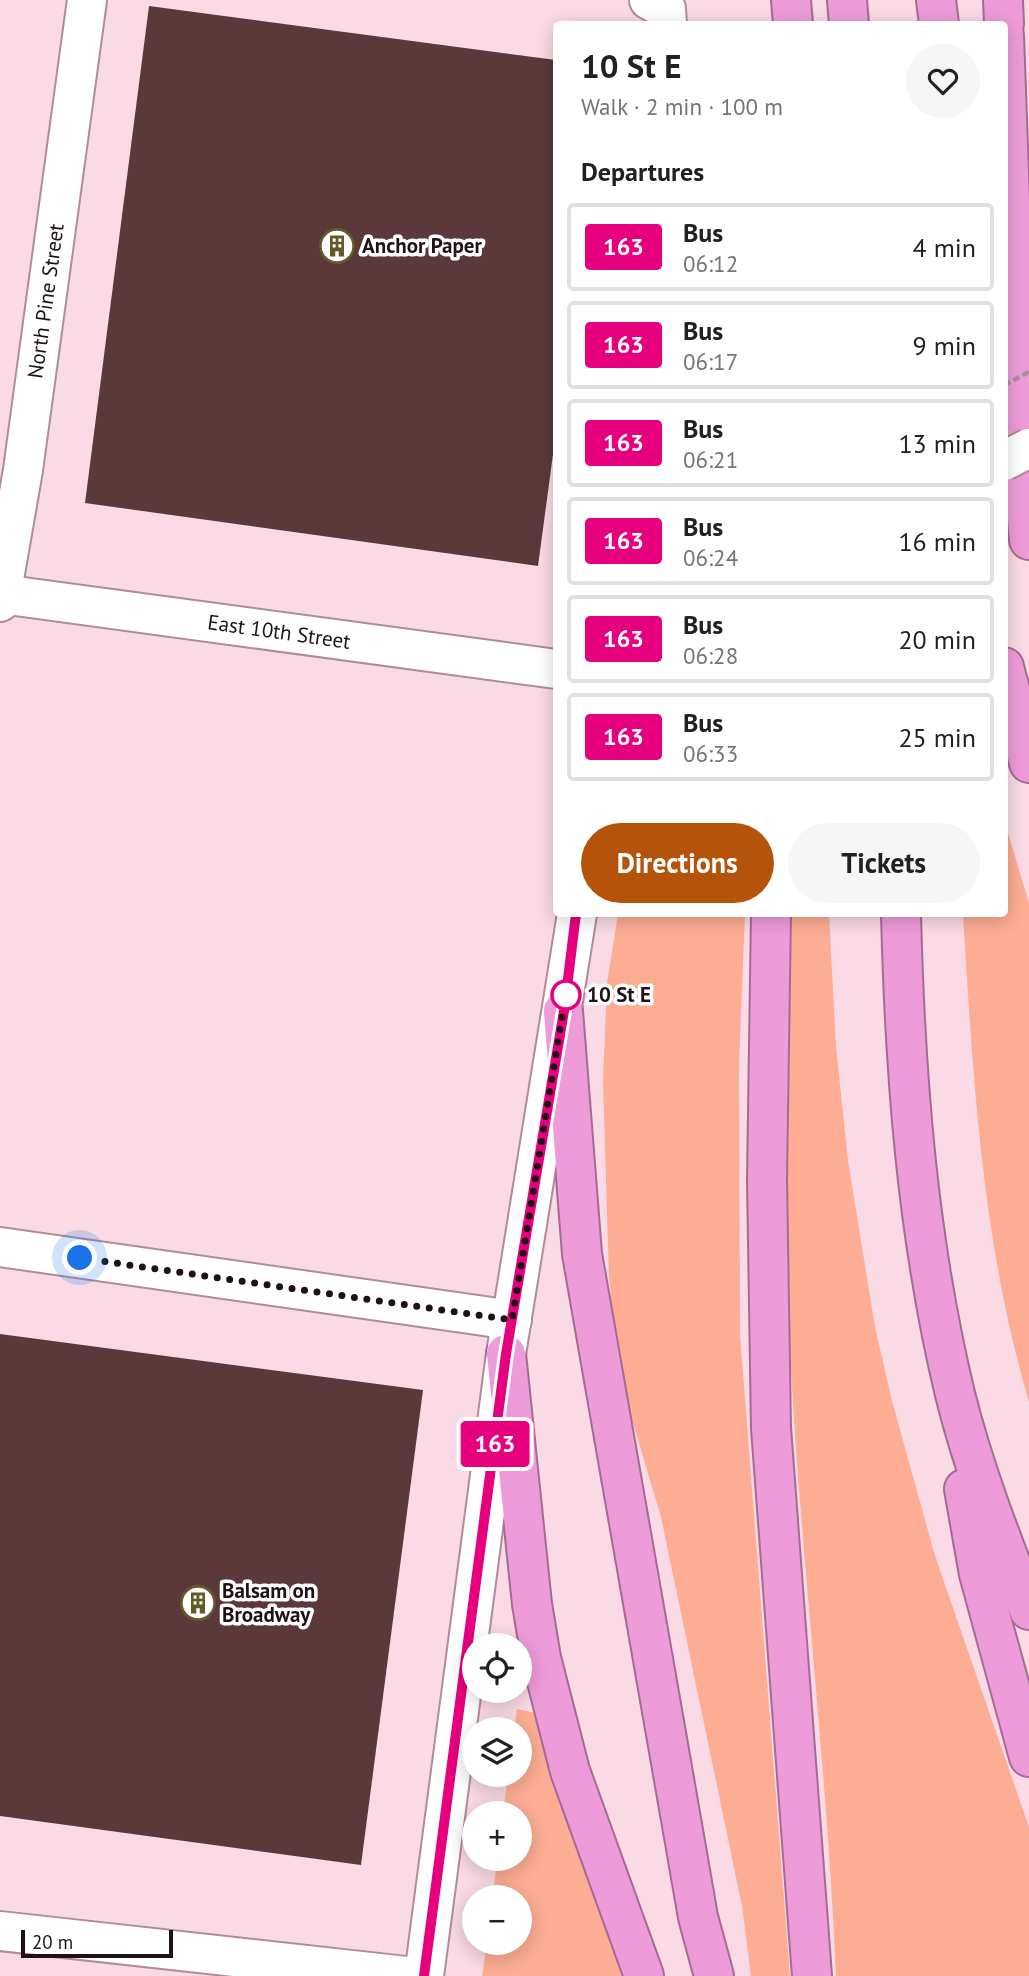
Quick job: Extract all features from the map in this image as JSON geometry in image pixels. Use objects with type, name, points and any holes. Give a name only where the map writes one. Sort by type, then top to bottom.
[{"type":"highway","points":[[791,0],[793,21]]},
{"type":"highway","points":[[847,0],[849,21]]},
{"type":"highway","points":[[936,0],[939,21]]},
{"type":"highway","points":[[1003,0],[1004,21]]},
{"type":"highway","points":[[1008,146],[1018,425],[1029,540]]},
{"type":"highway","points":[[1008,682],[1029,763]]},
{"type":"highway","points":[[771,917],[767,1179],[771,1429],[812,1976]]},
{"type":"highway","points":[[901,917],[904,1037],[912,1147],[946,1392],[979,1574],[1029,1757]]},
{"type":"highway","points":[[564,1011],[582,1254],[698,1917],[713,1976]]},
{"type":"highway","points":[[924,1234],[937,1315],[956,1396],[980,1479],[1029,1610]]},
{"type":"highway","points":[[509,1337],[532,1604],[541,1658],[570,1771],[645,1976]]},
{"type":"street","name":"North Pine Street","points":[[1,598],[23,470],[88,0]]},
{"type":"street","points":[[1008,459],[1029,448]]},
{"type":"street","name":"East 10th Street","points":[[1,598],[553,669]]},
{"type":"street","points":[[424,1976],[509,1337],[564,1011],[576,917]]},
{"type":"street","points":[[0,1247],[509,1337]]},
{"type":"street","points":[[0,1931],[406,1976]]},
{"type":"path","points":[[1008,383],[1029,372]]},
{"type":"shaded area","points":[[1008,833],[1029,903],[1029,1402],[1000,1282],[990,1221],[971,1037],[963,917],[1008,917]]},
{"type":"shaded area","points":[[618,917],[745,917],[739,1064],[740,1335],[790,1976],[751,1976],[742,1906],[661,1517],[625,1396],[616,1345],[609,1277],[603,1081],[607,983]]},
{"type":"shaded area","points":[[789,917],[829,917],[836,1047],[848,1161],[875,1327],[892,1401],[935,1556],[1029,1827],[1029,1976],[836,1976],[789,1331]]},
{"type":"shaded area","points":[[517,1709],[536,1713],[627,1976],[482,1976],[485,1955],[532,1955],[532,1885],[494,1885],[496,1871],[532,1871],[532,1801],[505,1801],[506,1787],[532,1787],[532,1717],[516,1717]]},
{"type":"building","name":"Anchor Paper","points":[[149,6],[553,60],[553,454],[538,566],[85,503]]},
{"type":"building","name":"Balsam on Broadway","points":[[0,1334],[423,1390],[361,1865],[0,1816]]},
{"type":"bus line","name":"163","points":[[424,1976],[506,1354],[564,1011],[576,917]]},
{"type":"place","name":"Anchor Paper","points":[[337,246]]},
{"type":"place","name":"10 St E","points":[[566,995]]},
{"type":"place","name":"Balsam on Broadway","points":[[198,1603]]},
{"type":"route","points":[[80,1258],[512,1320],[567,987],[566,995]]}]
